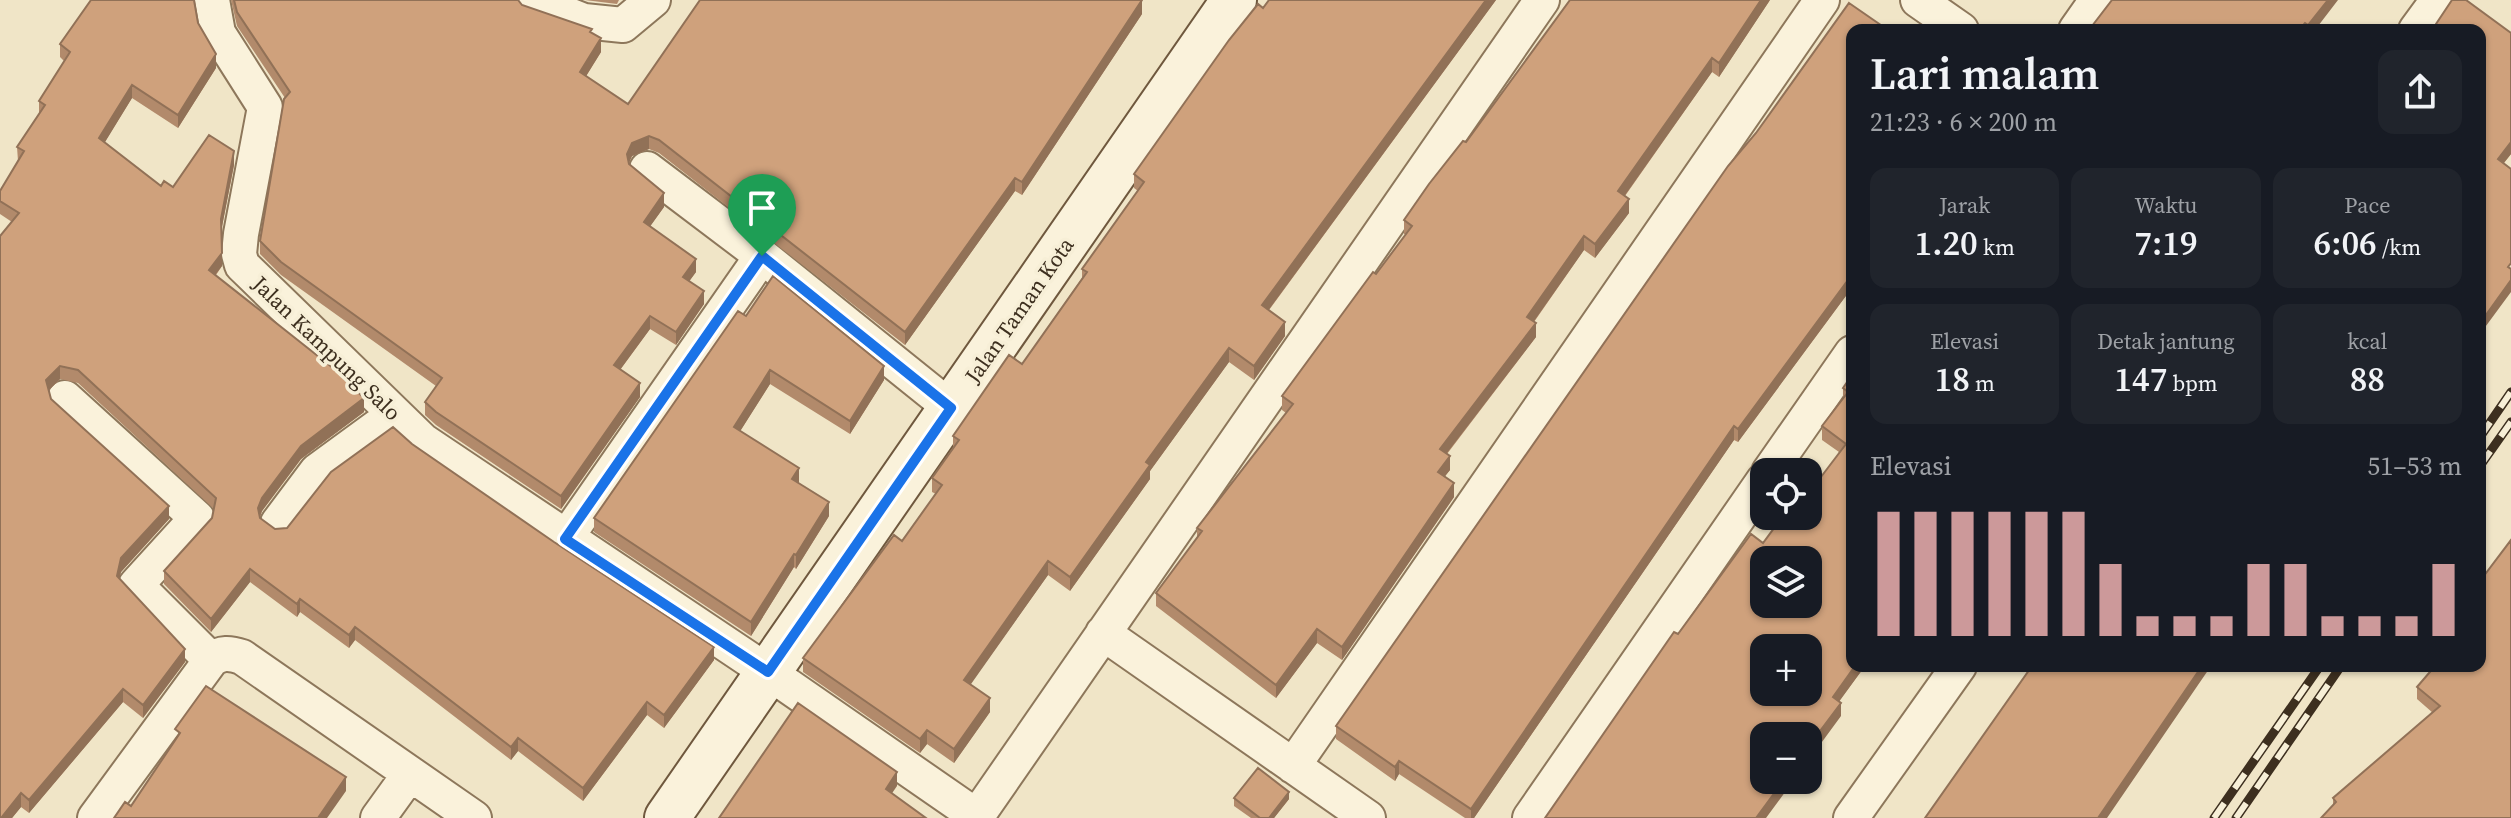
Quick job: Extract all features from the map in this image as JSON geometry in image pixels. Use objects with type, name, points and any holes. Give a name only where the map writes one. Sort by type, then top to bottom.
[{"type":"street","name":"Jalan Kampung Salo","points":[[212,0],[218,33],[265,107],[241,234],[239,254],[242,265],[423,441],[978,817]]},
{"type":"street","points":[[530,0],[584,21],[623,25],[653,0]]},
{"type":"street","name":"Jalan Taman Kota","points":[[667,818],[1234,0]]},
{"type":"street","points":[[978,817],[1542,0]]},
{"type":"street","points":[[1293,766],[1822,0]]},
{"type":"street","points":[[1918,0],[1952,24]]},
{"type":"street","points":[[2080,24],[2097,0]]},
{"type":"street","points":[[2420,24],[2438,0]]},
{"type":"street","points":[[647,169],[762,256],[951,408]]},
{"type":"street","points":[[565,539],[762,256]]},
{"type":"street","points":[[1779,458],[1846,362]]},
{"type":"street","points":[[65,398],[197,518],[136,585],[220,656],[242,657],[474,818]]},
{"type":"street","points":[[278,523],[317,471],[395,414]]},
{"type":"street","points":[[1530,818],[1750,500]]},
{"type":"street","points":[[1103,633],[1368,818]]},
{"type":"street","points":[[95,818],[220,656]]},
{"type":"street","points":[[1851,818],[1955,672]]},
{"type":"street","points":[[378,818],[409,775]]},
{"type":"building","points":[[91,0],[194,0],[198,23],[216,54],[178,115],[132,85],[99,138],[161,186],[164,181],[173,187],[209,135],[234,151],[221,219],[222,253],[209,270],[333,368],[364,398],[301,446],[262,498],[258,508],[260,518],[275,529],[287,528],[331,472],[393,427],[412,444],[554,542],[714,647],[664,715],[647,702],[583,788],[518,738],[511,747],[355,627],[349,635],[300,599],[297,604],[250,569],[211,619],[164,571],[212,518],[216,498],[78,370],[60,366],[46,380],[51,399],[169,506],[121,558],[117,576],[185,649],[143,705],[123,689],[29,800],[21,793],[0,818],[0,236],[19,213],[0,201],[0,191],[24,151],[17,147],[45,105],[39,101],[70,52],[60,44]]},
{"type":"building","points":[[234,0],[518,0],[522,5],[592,29],[590,32],[601,38],[580,72],[628,104],[700,0],[1142,0],[1022,182],[1015,178],[905,332],[659,140],[649,136],[632,143],[627,154],[629,164],[664,193],[644,222],[696,259],[683,277],[704,291],[676,332],[650,316],[614,365],[640,383],[561,496],[436,412],[425,402],[442,378],[281,262],[260,241],[284,99],[290,92],[237,12]]},
{"type":"building","points":[[1269,0],[1486,0],[1262,305],[1285,322],[1254,366],[1229,348],[1146,462],[1150,465],[1070,577],[1048,561],[964,680],[990,698],[954,749],[927,730],[920,739],[803,658],[894,535],[902,541],[942,485],[932,478],[959,440],[953,436],[1009,355],[1022,364],[1087,272],[1082,269],[1144,182],[1134,174],[1229,40],[1258,4],[1263,8]]},
{"type":"building","points":[[1570,0],[1761,0],[1719,63],[1712,58],[1618,191],[1629,199],[1595,244],[1584,236],[1527,317],[1536,323],[1440,449],[1450,456],[1438,472],[1454,483],[1342,647],[1317,629],[1276,685],[1156,593],[1202,531],[1197,528],[1293,404],[1282,396],[1373,272],[1376,274],[1412,226],[1404,220],[1429,184],[1463,141],[1466,142]]},
{"type":"building","points":[[2112,0],[2328,0],[2309,24],[2094,24]]},
{"type":"building","points":[[2452,0],[2466,0],[2511,33],[2511,142],[2498,159],[2511,169],[2511,263],[2508,267],[2511,269],[2511,280],[2486,315],[2486,24],[2436,24]]},
{"type":"building","points":[[1849,3],[1879,24],[1846,24],[1846,283],[1738,429],[1734,426],[1471,809],[1399,761],[1395,767],[1336,726],[1728,166],[1756,133]]},
{"type":"building","points":[[773,276],[884,366],[850,421],[770,370],[734,427],[799,468],[792,479],[829,502],[751,622],[594,518],[738,311],[746,316]]},
{"type":"building","points":[[1846,395],[1846,444],[1822,426]]},
{"type":"building","points":[[1846,444],[1846,672],[1851,672],[1833,697],[1841,703],[1822,728],[1822,722],[1750,722],[1750,794],[1774,794],[1756,818],[1545,818],[1674,632],[1678,634],[1751,534],[1763,543],[1773,530],[1822,530],[1822,476]]},
{"type":"building","points":[[2511,540],[2511,818],[2321,818],[2336,802],[2333,798],[2440,706],[2417,687],[2430,672],[2486,672],[2486,573]]},
{"type":"building","points":[[2028,672],[2198,672],[2098,818],[1925,818]]},
{"type":"building","points":[[206,686],[346,777],[318,818],[114,818],[125,802],[131,806],[180,733],[175,729]]},
{"type":"building","points":[[798,703],[897,772],[886,789],[926,818],[719,818]]},
{"type":"building","points":[[1258,768],[1289,792],[1269,818],[1260,818],[1234,798]]},
{"type":"railway","points":[[2486,428],[2511,392]]},
{"type":"railway","points":[[2486,457],[2511,422]]},
{"type":"railway","points":[[2214,818],[2316,672]]},
{"type":"railway","points":[[2236,818],[2337,672]]},
{"type":"route","points":[[762,256],[951,408],[768,672],[565,539],[762,256]]}]
